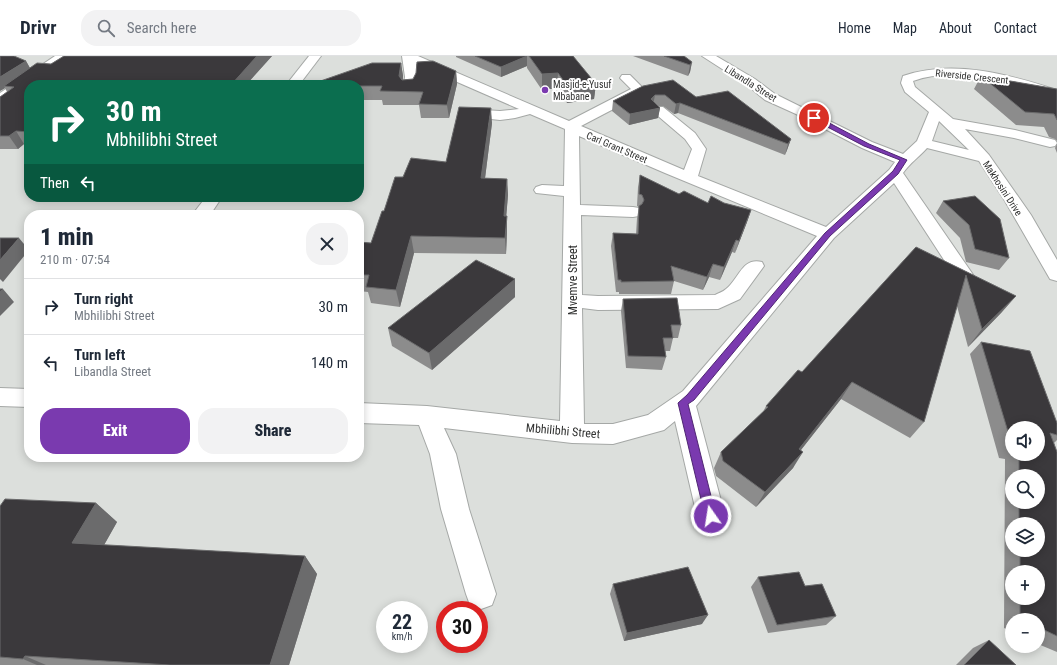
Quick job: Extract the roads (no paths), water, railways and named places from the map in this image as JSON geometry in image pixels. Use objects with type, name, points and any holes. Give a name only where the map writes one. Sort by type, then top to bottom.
[{"type":"street","points":[[28,80],[63,56]]},
{"type":"street","points":[[296,80],[315,56]]},
{"type":"street","name":"Libandla Street","points":[[708,56],[751,82],[770,97],[801,111],[866,145],[900,166]]},
{"type":"street","points":[[409,89],[414,57]]},
{"type":"street","name":"Carl Grant Street","points":[[414,57],[571,127],[828,234]]},
{"type":"street","name":"Riverside Crescent","points":[[942,117],[910,89],[906,83],[907,79],[922,73],[940,71],[998,77],[1028,84],[1057,94]]},
{"type":"street","points":[[571,127],[639,90],[626,78]]},
{"type":"street","points":[[0,99],[24,83]]},
{"type":"street","points":[[468,113],[501,116],[520,115],[531,109]]},
{"type":"street","points":[[658,110],[690,136],[699,149],[690,177]]},
{"type":"street","points":[[942,117],[1050,143]]},
{"type":"street","name":"Mbhilibhi Street","points":[[364,413],[427,416],[572,434],[614,434],[655,423],[691,397],[828,234],[924,143],[942,117]]},
{"type":"street","name":"Makhosini Drive","points":[[942,117],[960,132],[984,158],[1057,275]]},
{"type":"street","name":"Mvemve Street","points":[[571,127],[573,301],[572,434]]},
{"type":"street","points":[[924,143],[984,158]]},
{"type":"street","points":[[645,175],[658,164]]},
{"type":"street","points":[[900,166],[966,279]]},
{"type":"street","points":[[542,190],[572,191]]},
{"type":"street","points":[[572,210],[633,212]]},
{"type":"street","points":[[573,301],[598,303],[718,302],[733,294],[755,266]]},
{"type":"street","points":[[0,397],[24,398]]},
{"type":"street","points":[[683,403],[711,516]]},
{"type":"street","points":[[427,416],[443,454],[455,509],[481,594]]},
{"type":"place","name":"Masjid-e-Yusuf Mbabane","points":[[545,90]]}]
